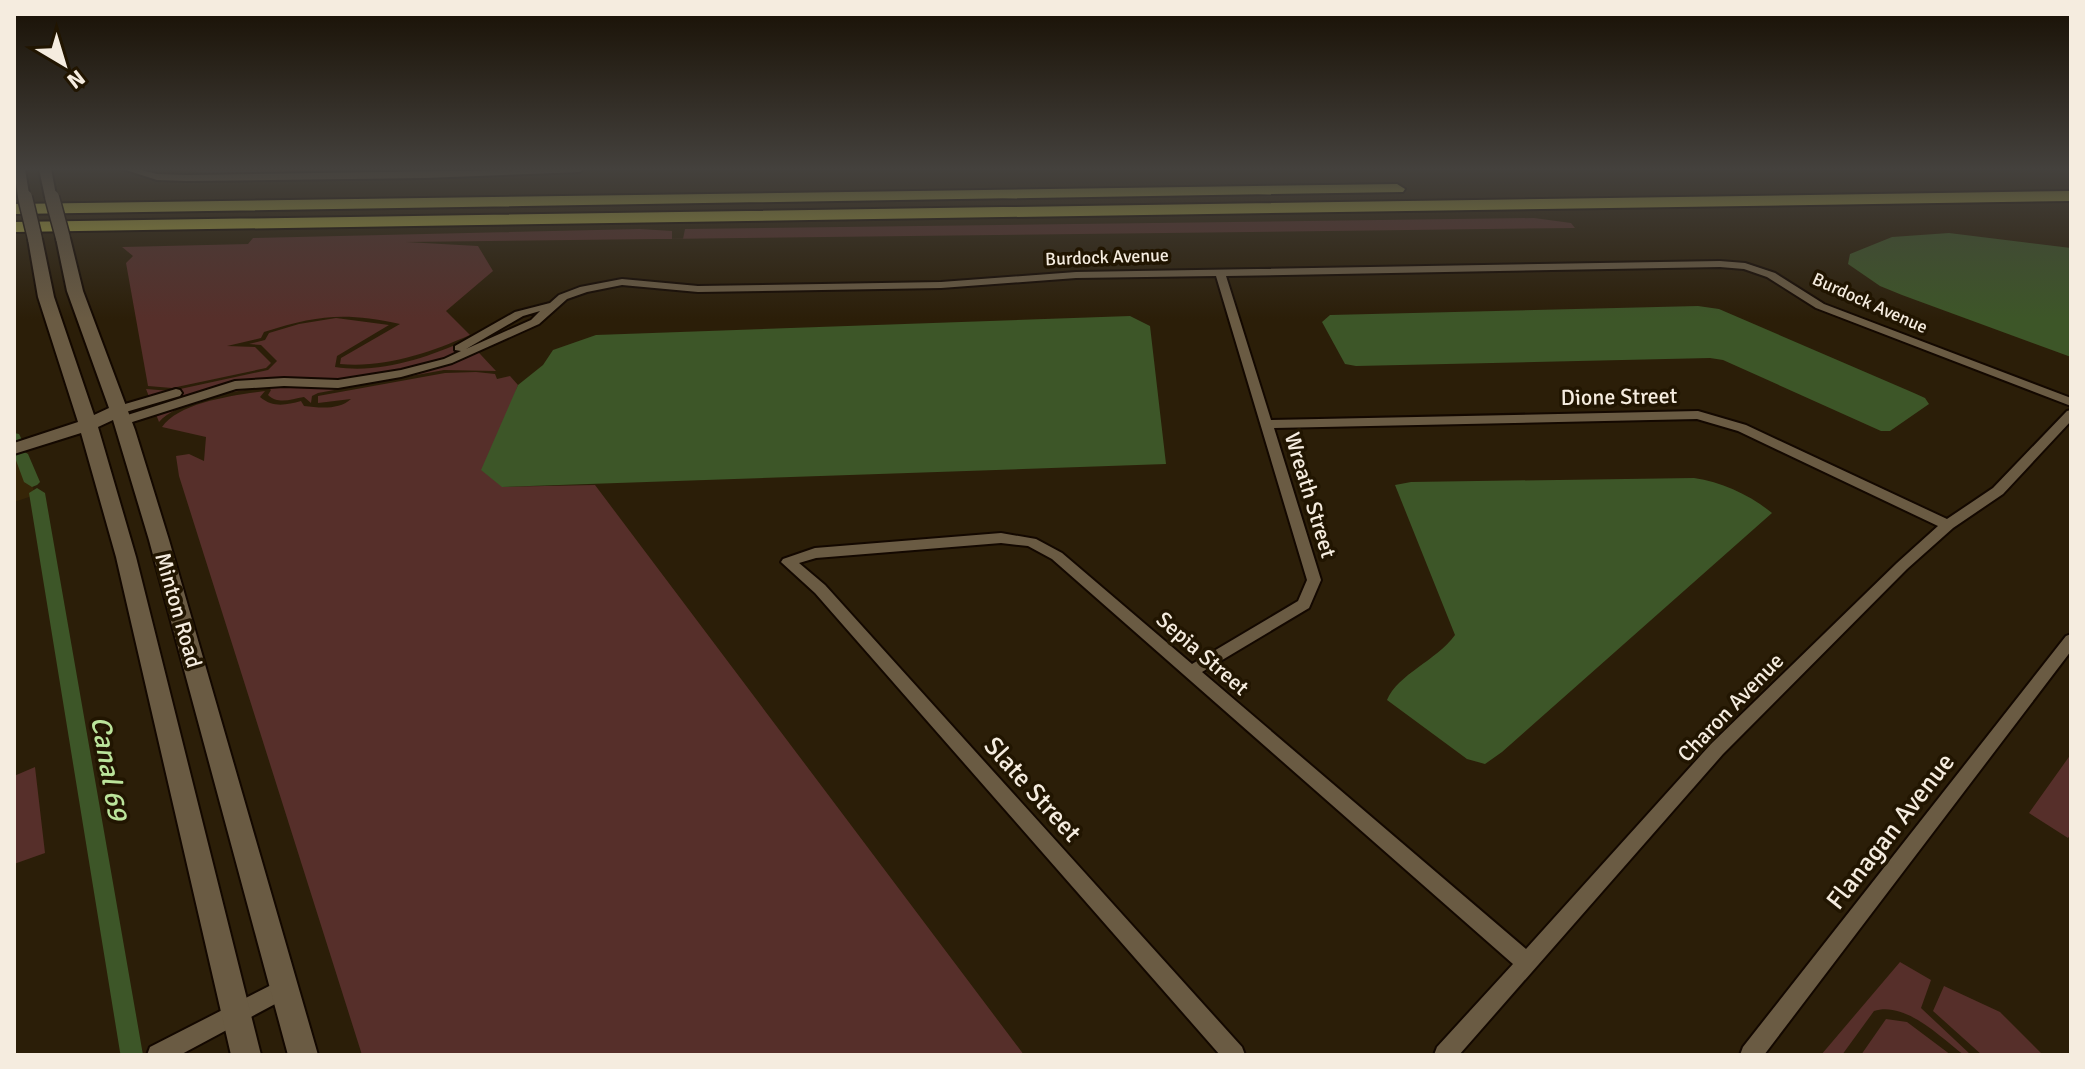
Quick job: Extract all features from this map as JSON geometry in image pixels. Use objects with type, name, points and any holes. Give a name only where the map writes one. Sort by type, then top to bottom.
[{"type":"highway","points":[[14,227],[552,219]]},
{"type":"main road","name":"Minton Road","points":[[27,219],[35,239],[46,297],[88,425],[126,557],[246,1055]]},
{"type":"main road","name":"Minton Road","points":[[58,219],[75,291],[120,416],[159,540],[303,1055]]},
{"type":"main road","points":[[14,449],[120,416]]},
{"type":"street","name":"Burdock Avenue","points":[[401,370],[468,344],[505,321],[584,289],[622,282],[644,281],[698,289],[728,289],[941,285],[1076,275],[1745,266],[1771,275],[1820,306],[2071,402]]},
{"type":"street","name":"Wreath Street","points":[[1192,671],[1304,604],[1314,580],[1220,272]]},
{"type":"street","name":"Burdock Avenue","points":[[120,416],[235,385],[288,378],[338,384],[448,361],[535,322],[552,304]]},
{"type":"street","points":[[505,321],[520,330]]},
{"type":"street","points":[[468,344],[481,347]]},
{"type":"street","name":"Charon Avenue","points":[[1445,1055],[1717,749],[1902,566],[1948,525],[1998,491],[2071,414]]},
{"type":"street","name":"Dione Street","points":[[1267,424],[1698,415],[1742,428],[1948,525]]},
{"type":"street","name":"Sepia Street","points":[[788,562],[815,553],[1001,538],[1031,542],[1057,556],[1528,964]]},
{"type":"street","name":"Slate Street","points":[[788,562],[820,589],[1234,1055]]},
{"type":"street","name":"Flanagan Avenue","points":[[1751,1055],[2071,640]]},
{"type":"street","points":[[158,1055],[285,988]]},
{"type":"shaded area","points":[[1466,219],[1541,219],[1571,223],[1575,228],[683,239],[685,229]]},
{"type":"shaded area","points":[[640,229],[672,231],[672,239],[406,242],[478,246],[493,271],[446,311],[470,335],[406,358],[374,364],[340,364],[341,358],[400,324],[347,317],[316,319],[264,332],[261,338],[227,346],[255,347],[271,363],[266,368],[172,388],[148,386],[126,263],[133,256],[122,247],[248,244],[253,238]]},
{"type":"shaded area","points":[[1949,233],[2071,248],[2071,357],[1880,286],[1848,264],[1850,254],[1892,237]]},
{"type":"shaded area","points":[[1698,306],[1719,309],[1914,393],[1925,398],[1929,404],[1890,431],[1881,431],[1723,360],[1710,358],[1356,366],[1345,364],[1322,322],[1330,315]]},
{"type":"shaded area","points":[[1130,316],[1150,326],[1166,464],[502,487],[481,470],[518,385],[543,365],[553,350],[596,335]]},
{"type":"shaded area","points":[[336,318],[389,325],[337,356],[335,367],[369,368],[402,363],[467,340],[496,371],[444,370],[318,393],[312,396],[311,403],[304,397],[276,400],[268,395],[269,388],[243,390],[180,407],[159,422],[146,389],[171,391],[268,370],[277,361],[261,345],[249,344],[265,340],[269,333],[299,324]]},
{"type":"shaded area","points":[[445,373],[495,374],[497,379],[510,376],[518,385],[511,404],[502,487],[595,485],[1024,1055],[362,1055],[179,476],[176,456],[189,454],[204,461],[206,437],[162,427],[181,411],[239,395],[265,391],[260,397],[275,404],[301,401],[304,406],[329,407],[351,399],[318,403],[318,396]]},
{"type":"shaded area","points":[[23,450],[35,495],[14,502],[14,453]]},
{"type":"shaded area","points":[[1694,478],[1735,490],[1772,513],[1502,752],[1485,764],[1467,759],[1387,700],[1408,675],[1455,635],[1395,485],[1411,482]]},
{"type":"shaded area","points":[[2071,754],[2071,833],[2068,838],[2029,813]]},
{"type":"shaded area","points":[[35,767],[45,853],[14,864],[14,776]]},
{"type":"shaded area","points":[[1900,962],[1931,980],[1921,1008],[1971,1055],[1964,1055],[1910,1016],[1886,1009],[1874,1011],[1842,1055],[1821,1055]]},
{"type":"shaded area","points":[[1944,986],[2000,1012],[2043,1055],[1982,1055],[1933,1011]]},
{"type":"shaded area","points":[[1886,1019],[1907,1022],[1951,1055],[1861,1055]]},
{"type":"waterway","name":"Canal 69","points":[[14,437],[16,442]]},
{"type":"waterway","name":"Canal 69","points":[[21,454],[32,482]]},
{"type":"waterway","name":"Canal 69","points":[[37,493],[132,1052]]}]
